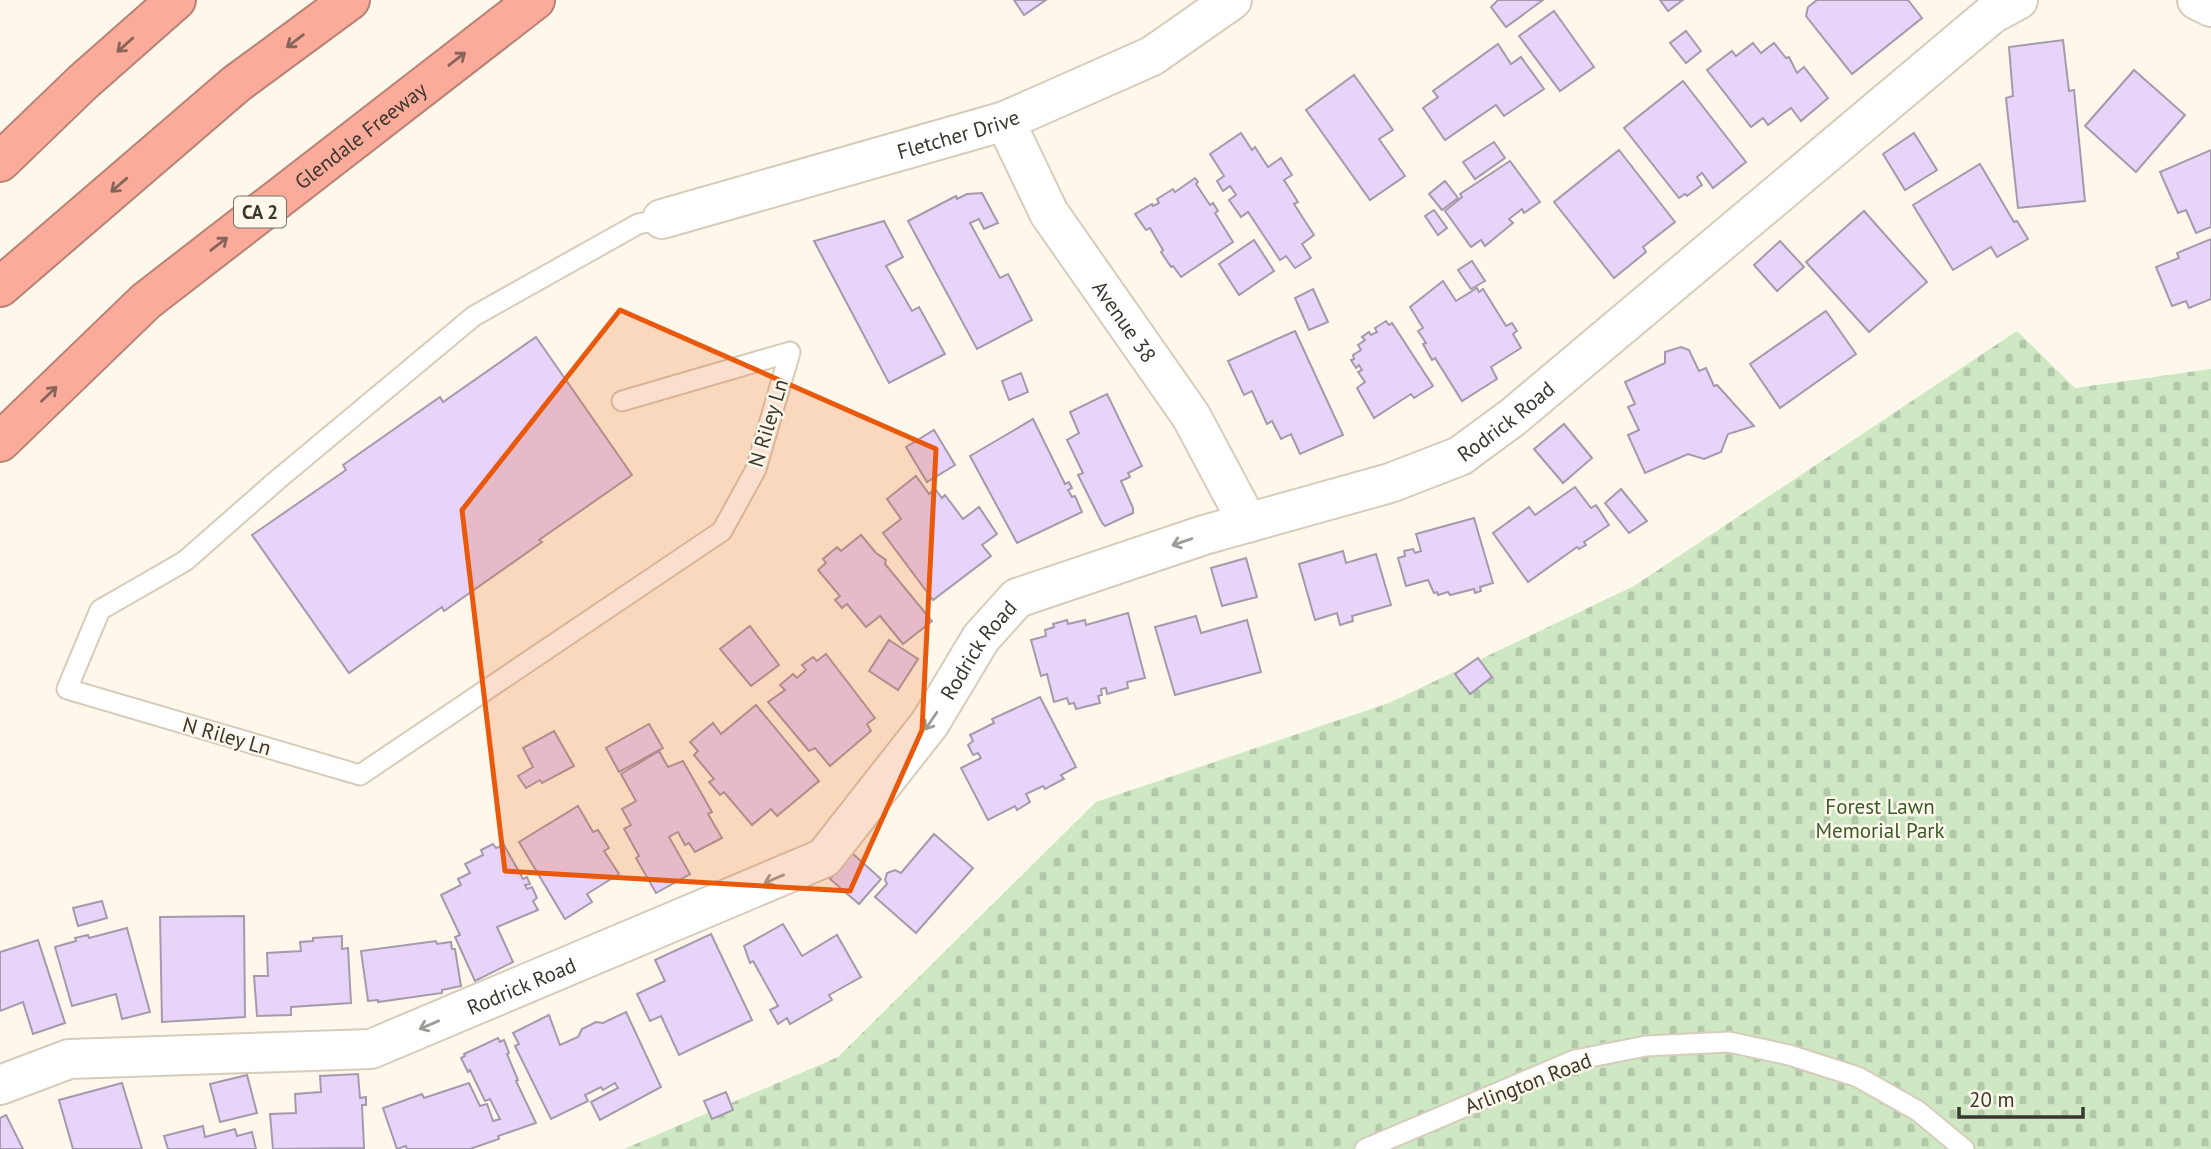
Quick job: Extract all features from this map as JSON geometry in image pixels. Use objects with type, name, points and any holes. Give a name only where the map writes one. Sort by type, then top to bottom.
[{"type":"highway","points":[[0,162],[83,82],[176,0]]},
{"type":"highway","points":[[0,287],[236,84],[350,0]]},
{"type":"highway","name":"Glendale Freeway","points":[[0,442],[146,301],[535,0]]},
{"type":"street","name":"Fletcher Drive","points":[[662,219],[1005,121],[1152,56],[1231,0]]},
{"type":"street","name":"Rodrick Road","points":[[0,1084],[69,1059],[371,1049],[824,858],[930,723],[981,638],[1017,598],[1204,535],[1390,483],[1460,456],[1513,417],[1992,14],[2018,0]]},
{"type":"street","points":[[2197,0],[2211,7]]},
{"type":"street","name":"Avenue 38","points":[[1005,121],[1049,213],[1191,416],[1248,523]]},
{"type":"lane","name":"N Riley Ln","points":[[622,401],[790,352],[756,469],[722,531],[360,775],[67,689],[100,610],[185,561],[276,481],[474,316],[638,224],[662,219]]},
{"type":"lane","name":"Arlington Road","points":[[1365,1149],[1576,1060],[1646,1046],[1729,1042],[1789,1055],[1858,1077],[1918,1111],[1964,1149]]},
{"type":"highlighted area","points":[[620,310],[936,449],[922,730],[850,891],[505,871],[462,510]]},
{"type":"green space","name":"Forest Lawn Memorial Park","points":[[2017,331],[2075,388],[2211,369],[2211,1149],[624,1149],[838,1057],[1096,802],[1389,703],[1634,586]]},
{"type":"building","points":[[1014,0],[1046,0],[1024,15]]},
{"type":"building","points":[[1498,0],[1543,0],[1506,27],[1491,7]]},
{"type":"building","points":[[1660,0],[1683,0],[1668,11]]},
{"type":"building","points":[[1817,0],[1908,0],[1922,18],[1852,74],[1806,16],[1808,7]]},
{"type":"building","points":[[1554,11],[1594,67],[1560,91],[1519,36]]},
{"type":"building","points":[[1686,31],[1701,51],[1686,63],[1670,43]]},
{"type":"building","points":[[2063,40],[2069,91],[2074,90],[2085,201],[2018,208],[2006,98],[2013,96],[2009,47]]},
{"type":"building","points":[[1753,43],[1761,53],[1774,43],[1786,58],[1789,57],[1797,73],[1804,67],[1828,98],[1801,121],[1791,108],[1768,125],[1763,118],[1751,127],[1707,70],[1732,51],[1736,56]]},
{"type":"building","points":[[1498,44],[1511,64],[1521,57],[1544,89],[1504,116],[1496,105],[1445,140],[1423,108],[1438,97],[1433,91]]},
{"type":"building","points":[[2134,70],[2185,115],[2136,172],[2085,126]]},
{"type":"building","points":[[1354,75],[1393,130],[1379,139],[1405,176],[1370,200],[1306,110]]},
{"type":"building","points":[[1683,81],[1746,162],[1713,188],[1702,173],[1697,177],[1702,185],[1687,196],[1685,194],[1679,198],[1624,128]]},
{"type":"building","points":[[1241,133],[1252,150],[1255,147],[1268,167],[1281,158],[1292,175],[1284,180],[1298,202],[1294,204],[1314,235],[1302,244],[1311,258],[1295,268],[1286,256],[1280,260],[1248,212],[1241,217],[1229,200],[1236,195],[1230,186],[1223,191],[1217,181],[1224,176],[1210,154]]},
{"type":"building","points":[[1914,133],[1937,170],[1905,190],[1883,154]]},
{"type":"building","points":[[1494,142],[1505,158],[1475,179],[1463,162]]},
{"type":"building","points":[[1619,150],[1675,222],[1643,247],[1646,252],[1614,278],[1554,202]]},
{"type":"building","points":[[2211,150],[2211,227],[2196,233],[2186,210],[2178,213],[2160,172]]},
{"type":"building","points":[[1510,161],[1540,202],[1524,213],[1522,209],[1509,219],[1513,223],[1485,246],[1481,240],[1471,247],[1445,211],[1462,197],[1460,194]]},
{"type":"building","points":[[1980,164],[2014,222],[2017,221],[2028,239],[1997,257],[1991,247],[1953,270],[1913,205]]},
{"type":"building","points":[[1195,178],[1210,205],[1213,203],[1218,211],[1215,213],[1233,242],[1181,277],[1161,252],[1163,250],[1150,228],[1146,230],[1135,214],[1159,203],[1157,199],[1173,189],[1175,192]]},
{"type":"building","points":[[1445,181],[1458,198],[1442,210],[1429,194]]},
{"type":"building","points":[[982,193],[998,223],[984,229],[979,219],[970,223],[1000,278],[1008,274],[1032,320],[977,349],[908,221],[956,196],[957,199],[967,194]]},
{"type":"building","points":[[1434,210],[1447,228],[1438,235],[1425,216]]},
{"type":"building","points":[[1864,211],[1927,282],[1869,332],[1806,262]]},
{"type":"building","points":[[884,221],[903,257],[886,266],[912,311],[919,307],[945,354],[889,383],[814,241]]},
{"type":"building","points":[[2211,239],[2211,299],[2189,308],[2186,301],[2172,306],[2156,267],[2179,258],[2177,253]]},
{"type":"building","points":[[1254,240],[1274,271],[1239,295],[1219,264]]},
{"type":"building","points":[[1780,241],[1804,267],[1777,291],[1754,265]]},
{"type":"building","points":[[1472,261],[1485,281],[1471,289],[1458,270]]},
{"type":"building","points":[[1443,281],[1456,301],[1477,288],[1479,292],[1483,289],[1506,326],[1512,323],[1517,331],[1513,334],[1521,348],[1491,367],[1497,379],[1462,401],[1423,344],[1426,343],[1418,331],[1423,328],[1410,307]]},
{"type":"building","points":[[1313,289],[1328,322],[1309,330],[1295,298]]},
{"type":"building","points":[[1826,311],[1856,354],[1780,408],[1750,364]]},
{"type":"building","points":[[1386,321],[1389,325],[1392,323],[1433,386],[1414,398],[1411,394],[1374,418],[1357,388],[1365,382],[1358,372],[1362,370],[1359,365],[1356,368],[1351,360],[1354,359],[1353,355],[1361,350],[1358,345],[1365,340],[1362,337],[1369,332],[1371,335],[1377,332],[1375,328]]},
{"type":"building","points":[[1295,331],[1343,435],[1300,454],[1291,434],[1281,439],[1272,421],[1267,424],[1252,391],[1244,395],[1228,361]]},
{"type":"building","points":[[536,337],[632,475],[444,611],[442,607],[349,673],[252,535],[346,470],[343,465],[440,397],[443,402]]},
{"type":"building","points":[[1681,347],[1689,350],[1699,371],[1706,368],[1714,386],[1717,385],[1754,426],[1728,434],[1721,452],[1704,459],[1688,454],[1645,473],[1628,435],[1639,430],[1628,407],[1635,404],[1625,382],[1665,363],[1665,352]]},
{"type":"building","points":[[1021,373],[1028,392],[1009,400],[1002,381]]},
{"type":"building","points":[[1107,394],[1142,466],[1128,473],[1130,477],[1121,481],[1133,513],[1105,526],[1078,475],[1083,473],[1067,440],[1079,433],[1070,412]]},
{"type":"building","points":[[1033,419],[1065,484],[1069,482],[1072,488],[1068,490],[1072,497],[1075,496],[1082,512],[1017,543],[970,456]]},
{"type":"building","points":[[1564,424],[1592,458],[1563,483],[1534,449]]},
{"type":"building","points":[[934,430],[955,465],[927,482],[906,447]]},
{"type":"building","points":[[916,476],[929,494],[935,489],[942,498],[945,495],[963,519],[979,507],[997,534],[982,545],[991,556],[933,600],[883,533],[901,519],[887,499]]},
{"type":"building","points":[[1575,487],[1591,508],[1596,505],[1609,525],[1584,542],[1586,545],[1579,549],[1577,547],[1528,582],[1493,533],[1529,507],[1535,515]]},
{"type":"building","points":[[1621,489],[1647,521],[1629,533],[1605,503]]},
{"type":"building","points":[[1474,518],[1493,583],[1480,587],[1481,591],[1475,593],[1474,589],[1450,595],[1448,592],[1438,595],[1437,592],[1434,593],[1428,580],[1406,586],[1398,558],[1405,556],[1404,551],[1421,551],[1416,534]]},
{"type":"building","points":[[861,535],[876,553],[886,560],[885,564],[932,621],[903,644],[880,616],[866,627],[847,604],[842,608],[835,600],[840,596],[818,570],[826,563],[823,559],[837,547],[841,551]]},
{"type":"building","points":[[1343,551],[1346,563],[1376,554],[1391,605],[1352,616],[1353,621],[1340,625],[1337,613],[1315,620],[1299,564]]},
{"type":"building","points":[[1246,558],[1257,597],[1222,606],[1211,568]]},
{"type":"building","points":[[1128,613],[1145,678],[1127,682],[1128,688],[1107,694],[1106,688],[1101,689],[1102,695],[1098,696],[1100,703],[1076,709],[1074,703],[1069,704],[1067,698],[1054,702],[1047,674],[1041,676],[1031,640],[1046,636],[1045,630],[1054,627],[1053,624],[1067,620],[1068,624],[1085,620],[1086,625]]},
{"type":"building","points":[[1196,616],[1201,633],[1247,620],[1261,672],[1175,695],[1155,627]]},
{"type":"building","points":[[750,626],[779,665],[751,686],[720,649]]},
{"type":"building","points":[[889,640],[918,659],[898,690],[869,671]]},
{"type":"building","points":[[826,654],[875,718],[867,724],[871,731],[830,766],[815,748],[809,751],[768,702],[785,690],[780,685],[793,674],[797,678],[806,670],[802,665],[813,657],[817,661]]},
{"type":"building","points":[[1478,658],[1492,677],[1470,694],[1455,674]]},
{"type":"building","points":[[1040,697],[1076,767],[1061,775],[1064,779],[1045,789],[1043,786],[1026,794],[1030,802],[1017,810],[1015,806],[988,820],[961,768],[981,758],[978,753],[973,755],[968,745],[973,741],[970,735],[994,723],[992,719]]},
{"type":"building","points":[[756,705],[819,781],[777,816],[771,809],[752,825],[724,792],[720,795],[709,782],[714,779],[694,755],[698,751],[690,742],[713,723],[721,734]]},
{"type":"building","points":[[649,724],[663,748],[619,772],[606,748]]},
{"type":"building","points":[[554,731],[574,766],[542,783],[540,780],[526,788],[518,776],[533,767],[523,748]]},
{"type":"building","points":[[659,751],[668,767],[683,761],[712,812],[708,814],[722,838],[695,852],[689,843],[685,845],[678,832],[669,837],[690,874],[656,893],[636,858],[639,856],[624,829],[631,825],[622,809],[636,801],[621,774]]},
{"type":"building","points":[[578,806],[593,832],[598,830],[609,848],[604,851],[619,874],[587,894],[592,902],[565,919],[519,842]]},
{"type":"building","points":[[934,834],[973,868],[916,933],[875,897],[887,884],[887,873],[895,870],[901,873]]},
{"type":"building","points":[[493,844],[496,848],[504,845],[523,879],[527,877],[530,884],[525,885],[527,889],[532,887],[537,898],[533,901],[538,910],[497,927],[513,962],[475,981],[455,937],[460,935],[441,895],[461,885],[458,879],[470,873],[465,864],[483,855],[481,850]]},
{"type":"building","points":[[852,853],[881,879],[859,904],[830,879]]},
{"type":"building","points":[[102,901],[107,918],[78,926],[73,908]]},
{"type":"building","points":[[244,916],[245,1017],[162,1022],[160,917]]},
{"type":"building","points":[[783,924],[802,956],[837,935],[861,977],[829,995],[832,1000],[790,1024],[787,1018],[778,1024],[770,1010],[778,1006],[753,961],[750,963],[744,946]]},
{"type":"building","points":[[127,928],[150,1012],[122,1019],[116,994],[72,1006],[55,947],[76,941],[75,938],[88,935],[89,938]]},
{"type":"building","points":[[711,934],[752,1020],[679,1055],[661,1016],[650,1021],[637,994],[665,981],[655,960]]},
{"type":"building","points":[[342,936],[342,949],[348,948],[351,1003],[291,1007],[291,1015],[257,1016],[254,976],[268,976],[267,953],[301,951],[300,942],[313,941],[313,938]]},
{"type":"building","points":[[38,940],[65,1023],[33,1034],[23,1002],[0,1011],[0,952]]},
{"type":"building","points":[[436,941],[437,944],[451,942],[452,949],[455,949],[461,986],[442,990],[442,993],[368,1001],[361,951]]},
{"type":"building","points":[[626,1012],[661,1087],[600,1120],[591,1102],[618,1088],[615,1083],[603,1090],[601,1087],[585,1095],[588,1101],[551,1119],[515,1046],[519,1044],[513,1033],[549,1015],[560,1045],[578,1037],[582,1029],[596,1022],[603,1023]]},
{"type":"building","points":[[498,1038],[500,1042],[504,1040],[518,1080],[516,1081],[536,1123],[470,1149],[407,1149],[406,1146],[397,1149],[383,1108],[422,1094],[424,1098],[469,1083],[480,1106],[487,1104],[493,1121],[500,1119],[490,1099],[485,1101],[461,1058]]},
{"type":"building","points":[[358,1074],[360,1098],[366,1097],[366,1105],[362,1105],[364,1148],[273,1149],[270,1114],[296,1113],[295,1094],[321,1092],[320,1076]]},
{"type":"building","points":[[247,1075],[257,1113],[220,1122],[210,1084]]},
{"type":"building","points":[[122,1083],[142,1149],[73,1149],[59,1100]]},
{"type":"building","points":[[726,1092],[733,1110],[712,1119],[704,1101]]},
{"type":"building","points":[[6,1115],[23,1149],[0,1149],[0,1118]]},
{"type":"building","points":[[203,1126],[205,1137],[235,1129],[237,1136],[252,1132],[256,1149],[168,1149],[164,1136]]}]
